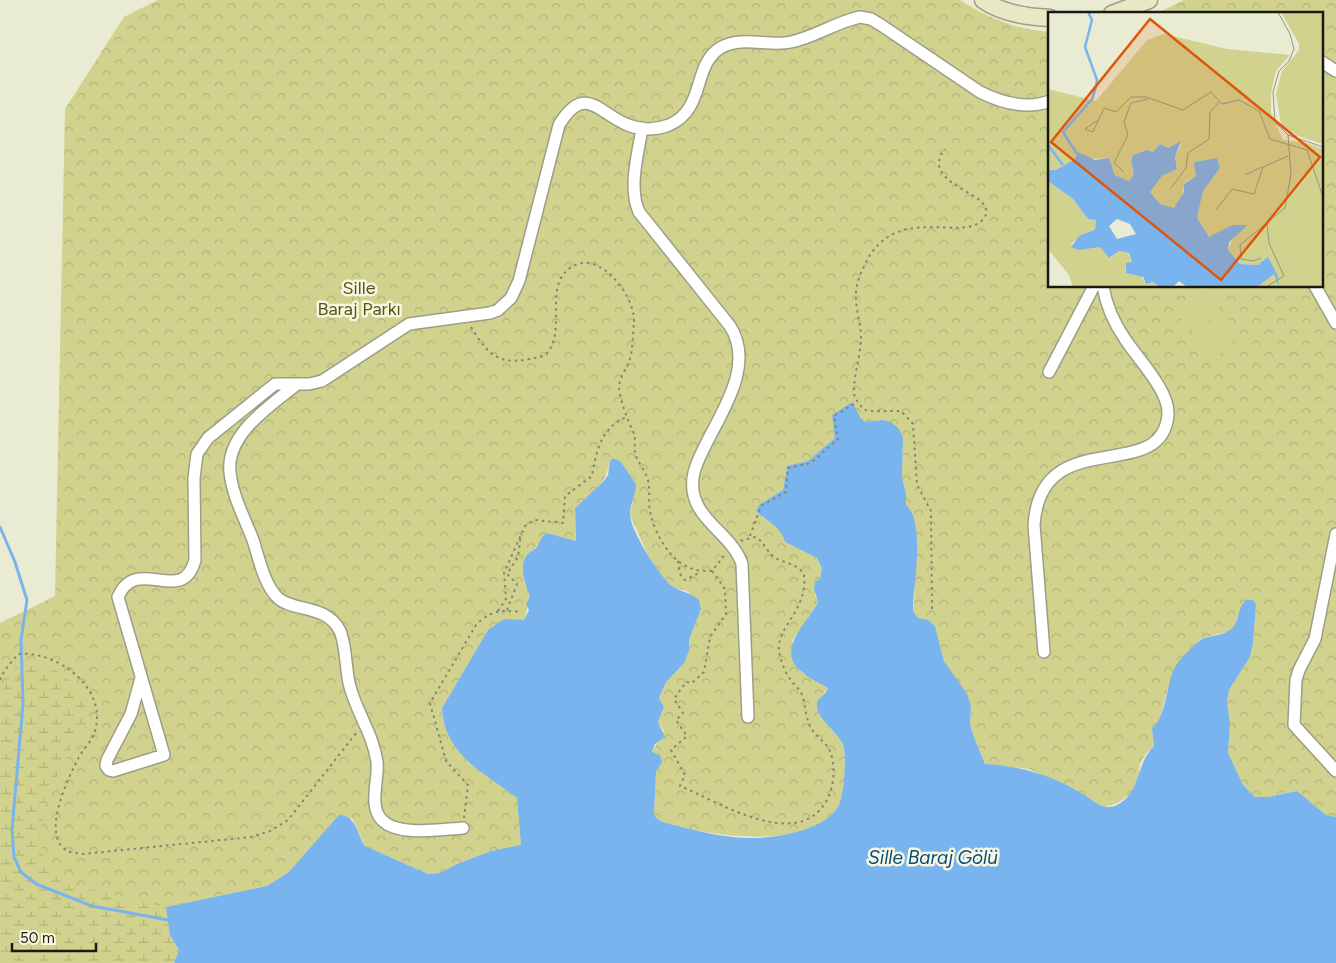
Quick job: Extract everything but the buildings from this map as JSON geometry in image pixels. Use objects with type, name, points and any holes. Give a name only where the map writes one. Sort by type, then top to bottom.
[{"type":"street","points":[[983,0],[1008,11],[1048,18]]},
{"type":"street","points":[[1117,12],[1149,0]]},
{"type":"street","points":[[141,678],[131,714],[107,760],[106,766],[109,770],[113,771],[164,755],[141,678],[119,606],[118,597],[122,588],[135,578],[173,582],[188,576],[195,560],[195,464],[202,446],[267,388],[275,384],[296,385],[322,380],[338,372],[408,324],[490,313],[498,310],[512,298],[516,290],[559,124],[566,112],[576,106],[592,104],[628,125],[656,129],[679,120],[690,109],[707,63],[720,48],[742,42],[793,42],[860,17],[870,18],[882,25],[980,92],[996,100],[1012,104],[1029,105],[1048,101]]},
{"type":"street","points":[[1324,63],[1336,71]]},
{"type":"street","points":[[642,128],[634,182],[636,204],[639,212],[730,326],[737,343],[737,376],[695,468],[693,478],[694,500],[699,510],[739,556],[744,581],[748,717]]},
{"type":"street","points":[[1049,372],[1093,288]]},
{"type":"street","points":[[1044,652],[1034,525],[1035,509],[1041,494],[1053,478],[1078,462],[1145,448],[1159,439],[1166,426],[1168,412],[1156,382],[1114,320],[1105,288]]},
{"type":"street","points":[[1316,288],[1336,323]]},
{"type":"street","points":[[296,385],[259,415],[235,444],[230,470],[232,482],[273,593],[280,600],[315,610],[327,617],[340,631],[350,686],[365,723],[377,762],[375,801],[377,812],[382,820],[392,828],[463,828]]},
{"type":"street","points":[[1336,534],[1315,639],[1296,680],[1294,725],[1336,771]]},
{"type":"path","points":[[932,609],[931,511],[917,485],[912,424],[901,411],[868,411],[863,409],[857,402],[854,394],[861,341],[856,293],[868,258],[887,238],[902,231],[923,226],[964,228],[980,222],[985,217],[987,211],[984,204],[953,185],[946,178],[939,162],[945,149]]},
{"type":"path","points":[[466,316],[480,342],[490,353],[507,361],[544,356],[553,345],[557,294],[561,278],[571,267],[578,263],[588,262],[605,269],[611,274],[633,312],[632,351],[619,388],[634,435],[635,452],[648,478],[649,508],[654,525],[678,561],[688,568],[712,571],[725,589],[726,614],[710,637],[704,672],[692,683],[686,682],[674,700],[683,713],[676,720],[687,736],[671,750],[685,775],[680,786],[766,821],[784,824],[801,822],[823,806],[833,784],[832,759],[829,749],[810,726],[802,696],[788,677],[779,650],[780,637],[802,601],[804,574],[797,567],[772,555],[761,540],[750,536]]},
{"type":"path","points":[[712,571],[732,546],[750,536],[761,506],[786,492],[788,468],[811,463],[838,439],[834,416],[857,402]]},
{"type":"path","points":[[498,611],[506,599],[504,573],[522,531],[530,522],[535,520],[563,523],[565,496],[592,476],[595,455],[604,436],[618,421],[627,417]]},
{"type":"path","points":[[507,610],[517,584],[507,574],[518,558],[522,531]]},
{"type":"path","points":[[678,561],[680,574],[685,580],[704,570]]},
{"type":"path","points":[[463,828],[468,785],[446,761],[430,703],[476,625],[484,617],[498,611],[520,612]]},
{"type":"path","points":[[0,680],[4,671],[18,654],[27,653],[60,662],[79,677],[93,695],[98,717],[95,732],[70,774],[57,814],[55,832],[59,844],[68,852],[83,854],[251,837],[270,831],[288,820],[345,745],[365,723]]},
{"type":"green space","name":"Sille Baraj Parkı","points":[[158,0],[960,0],[982,13],[1014,26],[1048,32],[1048,288],[1324,288],[1324,12],[1160,12],[1184,0],[1336,0],[1336,817],[1326,815],[1297,791],[1268,797],[1255,797],[1243,785],[1228,753],[1230,724],[1227,701],[1229,690],[1250,657],[1256,605],[1237,617],[1235,625],[1227,632],[1202,638],[1179,661],[1167,691],[1159,722],[1152,729],[1154,746],[1141,762],[1138,782],[1126,798],[1115,804],[1103,807],[1084,795],[1029,769],[985,764],[970,724],[971,706],[944,661],[935,626],[928,620],[918,618],[913,611],[915,592],[905,499],[906,493],[902,478],[903,438],[882,420],[865,422],[860,417],[808,461],[787,466],[783,490],[760,504],[763,518],[777,527],[782,533],[785,542],[817,558],[822,568],[815,595],[818,602],[792,641],[802,673],[828,688],[818,700],[825,722],[840,739],[844,751],[841,801],[827,820],[810,829],[789,834],[742,836],[698,831],[663,822],[654,815],[656,772],[662,762],[652,752],[664,731],[658,722],[664,707],[659,698],[666,682],[689,651],[689,640],[701,609],[699,600],[685,590],[674,588],[658,572],[630,515],[636,484],[621,462],[610,461],[608,470],[601,483],[575,508],[576,541],[547,533],[525,560],[524,581],[530,597],[524,621],[488,630],[442,708],[444,724],[458,749],[480,771],[517,798],[521,846],[491,851],[457,864],[440,873],[428,874],[365,846],[352,818],[316,844],[289,872],[267,886],[167,907],[174,963],[0,963],[0,623],[55,596],[65,109],[124,17]]},
{"type":"green space","points":[[1199,288],[1212,288],[1226,300],[1197,334],[1176,315]]},
{"type":"green space","points":[[1224,315],[1241,330],[1216,359],[1198,344]]},
{"type":"green space","points":[[24,662],[48,667],[58,671],[67,678],[82,695],[90,718],[68,755],[48,802],[42,825],[41,847],[48,867],[63,882],[68,884],[166,907],[170,935],[179,950],[174,963],[0,963],[0,693],[13,672]]},
{"type":"water","name":"Sille Baraj Gölü","points":[[852,402],[865,422],[882,420],[891,422],[899,429],[903,438],[902,478],[906,493],[906,505],[912,513],[916,525],[917,539],[913,611],[918,618],[928,620],[935,626],[944,661],[967,694],[971,706],[970,724],[985,764],[1012,767],[1038,773],[1074,789],[1100,805],[1113,807],[1117,805],[1125,800],[1135,786],[1144,761],[1154,746],[1152,729],[1161,714],[1171,677],[1179,661],[1202,639],[1223,634],[1230,630],[1237,621],[1243,603],[1246,600],[1253,600],[1256,605],[1250,657],[1229,690],[1227,701],[1230,724],[1228,753],[1243,785],[1255,797],[1268,797],[1297,791],[1326,815],[1336,817],[1336,963],[174,963],[179,950],[170,935],[166,907],[267,886],[289,872],[339,815],[349,818],[353,822],[365,846],[428,874],[440,873],[457,864],[491,851],[521,845],[517,798],[479,771],[458,750],[444,724],[442,708],[488,630],[504,619],[524,620],[529,610],[526,604],[530,597],[523,569],[525,558],[536,548],[541,538],[547,533],[576,541],[575,508],[604,481],[608,475],[610,461],[613,458],[621,462],[636,484],[631,506],[631,521],[646,552],[666,581],[675,588],[696,597],[699,600],[701,609],[689,640],[689,651],[684,663],[666,682],[659,698],[664,707],[658,722],[665,737],[655,744],[652,752],[660,755],[662,762],[656,772],[654,815],[663,822],[729,837],[748,838],[791,833],[815,826],[825,820],[833,813],[841,800],[845,757],[843,745],[837,735],[823,720],[817,709],[818,701],[828,688],[801,671],[794,663],[791,654],[796,636],[818,602],[814,589],[815,582],[820,578],[822,568],[817,558],[785,542],[777,528],[756,511],[760,504],[783,490],[787,466],[808,461],[835,438],[832,415]]},
{"type":"waterway","points":[[0,527],[15,562],[27,600],[21,640],[23,704],[12,830],[14,857],[21,872],[36,884],[92,906],[168,920]]}]
